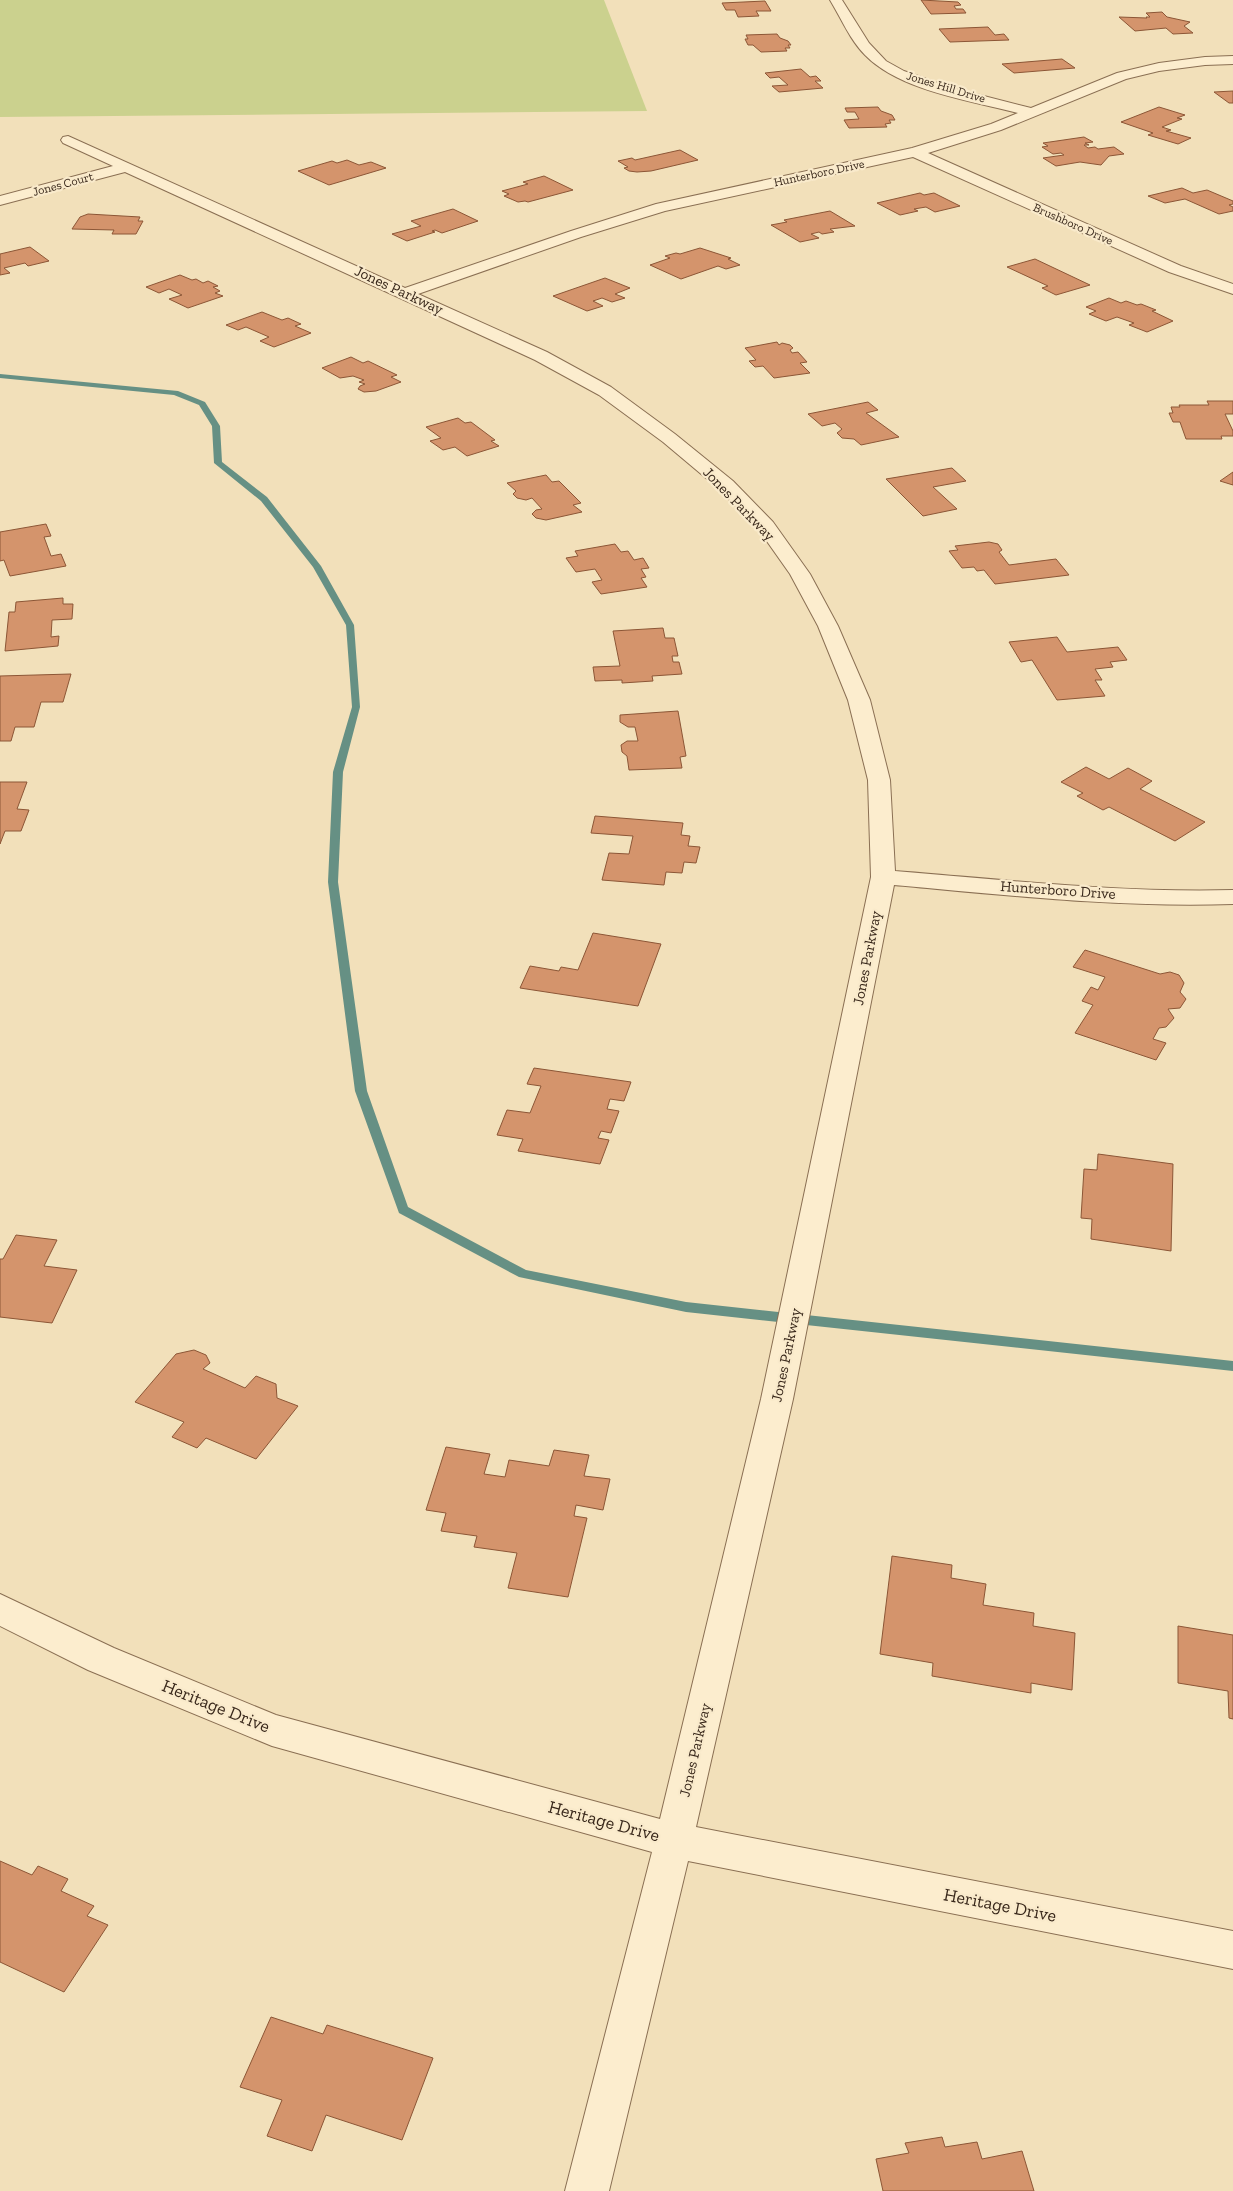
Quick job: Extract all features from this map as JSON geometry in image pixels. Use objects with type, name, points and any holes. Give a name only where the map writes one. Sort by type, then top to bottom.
[{"type":"street","name":"Jones Hill Drive","points":[[836,0],[870,52],[884,65],[932,85],[1030,112]]},
{"type":"street","name":"Hunterboro Drive","points":[[406,293],[576,234],[661,207],[915,152],[996,127],[1122,76],[1159,67],[1205,61],[1233,60]]},
{"type":"street","name":"Jones Parkway","points":[[68,140],[541,356],[605,391],[670,438],[726,485],[766,526],[800,574],[828,626],[859,700],[879,780],[883,877],[777,1399],[674,1840],[588,2191]]},
{"type":"street","name":"Brushboro Drive","points":[[915,152],[1169,267],[1233,290]]},
{"type":"street","name":"Jones Court","points":[[0,202],[126,167]]},
{"type":"street","name":"Hunterboro Drive","points":[[883,877],[1047,891],[1198,898],[1233,897]]},
{"type":"street","name":"Heritage Drive","points":[[0,1609],[101,1659],[272,1730],[674,1840],[1233,1950]]},
{"type":"green space","points":[[0,0],[604,0],[647,111],[0,117]]},
{"type":"building","points":[[921,0],[958,2],[961,5],[954,6],[956,9],[963,9],[966,13],[931,14]]},
{"type":"building","points":[[765,1],[771,11],[756,11],[759,16],[738,17],[735,10],[726,10],[722,3]]},
{"type":"building","points":[[1162,12],[1167,17],[1190,22],[1184,26],[1193,33],[1173,34],[1166,28],[1135,31],[1119,17],[1147,18],[1150,17],[1146,13]]},
{"type":"building","points":[[988,27],[995,35],[1004,34],[1009,40],[950,42],[939,29]]},
{"type":"building","points":[[777,34],[791,45],[788,45],[790,48],[785,48],[787,51],[761,52],[753,45],[748,45],[745,39],[748,39],[746,35]]},
{"type":"building","points":[[1062,59],[1075,68],[1014,73],[1002,64]]},
{"type":"building","points":[[801,69],[810,77],[816,76],[821,81],[815,81],[823,88],[779,92],[772,86],[788,85],[779,77],[770,78],[765,73]]},
{"type":"building","points":[[1233,91],[1233,103],[1229,103],[1214,92]]},
{"type":"building","points":[[878,107],[881,111],[892,115],[895,120],[889,120],[891,123],[885,124],[887,127],[849,128],[844,120],[859,119],[855,112],[847,112],[845,108]]},
{"type":"building","points":[[1159,107],[1185,115],[1177,118],[1182,119],[1162,127],[1171,130],[1166,131],[1191,138],[1178,144],[1148,135],[1153,133],[1121,122]]},
{"type":"building","points":[[1084,137],[1093,142],[1085,143],[1089,145],[1084,145],[1088,148],[1114,147],[1124,154],[1109,156],[1101,165],[1080,162],[1056,166],[1043,158],[1064,155],[1061,153],[1053,154],[1042,147],[1048,146],[1043,143]]},
{"type":"building","points":[[680,150],[698,160],[651,171],[637,172],[629,171],[624,168],[628,167],[618,161],[632,158],[635,160]]},
{"type":"building","points":[[347,160],[359,165],[371,162],[386,168],[329,185],[298,171],[332,161],[337,163]]},
{"type":"building","points":[[544,176],[573,190],[528,202],[518,202],[504,196],[509,194],[502,191],[528,184],[523,182]]},
{"type":"building","points":[[1182,188],[1193,193],[1207,190],[1233,201],[1233,204],[1229,205],[1233,207],[1233,211],[1219,214],[1185,199],[1165,203],[1148,196]]},
{"type":"building","points":[[920,193],[924,195],[934,193],[960,206],[935,212],[926,207],[914,209],[918,211],[900,215],[877,203]]},
{"type":"building","points":[[453,209],[478,221],[442,233],[435,230],[432,231],[435,232],[407,241],[392,234],[421,226],[411,221]]},
{"type":"building","points":[[830,211],[855,226],[830,229],[834,232],[811,234],[819,238],[800,242],[771,225],[787,222],[784,220]]},
{"type":"building","points":[[88,214],[140,217],[138,221],[143,221],[136,234],[112,234],[114,230],[72,229],[80,217]]},
{"type":"building","points":[[30,247],[49,261],[28,266],[25,263],[4,268],[10,273],[0,275],[0,254]]},
{"type":"building","points":[[700,248],[731,258],[728,259],[740,265],[726,269],[718,266],[681,279],[650,265],[670,258],[665,256]]},
{"type":"building","points":[[1035,259],[1090,285],[1056,295],[1042,288],[1048,286],[1007,267]]},
{"type":"building","points":[[180,275],[203,283],[208,281],[218,286],[213,287],[220,291],[215,293],[223,296],[188,308],[169,299],[182,295],[169,289],[159,293],[146,287]]},
{"type":"building","points":[[605,278],[630,288],[615,294],[625,298],[612,302],[602,298],[593,301],[603,306],[587,311],[553,296]]},
{"type":"building","points":[[1109,298],[1121,303],[1126,301],[1137,305],[1141,304],[1156,310],[1152,311],[1173,321],[1147,332],[1129,325],[1134,323],[1117,317],[1106,321],[1089,314],[1096,311],[1086,307]]},
{"type":"building","points":[[262,312],[282,320],[288,318],[301,324],[295,326],[311,333],[274,347],[260,341],[269,337],[246,327],[238,330],[226,325]]},
{"type":"building","points":[[777,342],[779,345],[782,343],[790,345],[793,348],[790,350],[792,353],[798,352],[807,362],[800,363],[810,373],[774,378],[763,366],[755,367],[749,361],[756,360],[745,348]]},
{"type":"building","points":[[351,357],[363,363],[368,361],[397,375],[391,377],[401,382],[376,391],[364,392],[358,389],[365,384],[359,382],[364,380],[353,376],[340,378],[322,368]]},
{"type":"building","points":[[1207,401],[1233,401],[1233,414],[1225,414],[1233,431],[1233,436],[1221,436],[1222,439],[1186,439],[1180,422],[1173,422],[1169,413],[1173,413],[1171,407],[1180,407],[1179,405],[1209,405]]},
{"type":"building","points":[[868,402],[878,410],[866,413],[899,437],[861,445],[854,439],[842,438],[837,433],[842,429],[835,423],[822,426],[808,414]]},
{"type":"building","points":[[458,418],[465,423],[471,422],[495,440],[491,441],[499,446],[467,456],[455,447],[443,450],[430,441],[441,438],[426,427]]},
{"type":"building","points":[[952,468],[966,481],[933,487],[957,509],[923,516],[886,479]]},
{"type":"building","points":[[1233,472],[1233,485],[1220,481]]},
{"type":"building","points":[[546,475],[552,482],[559,481],[581,503],[573,505],[582,512],[546,520],[536,518],[532,514],[536,510],[542,509],[532,498],[526,500],[517,498],[513,494],[516,491],[507,483]]},
{"type":"building","points":[[46,524],[51,536],[44,537],[51,556],[61,554],[66,566],[10,576],[4,560],[0,561],[0,532]]},
{"type":"building","points":[[989,542],[998,544],[1002,550],[999,552],[1009,565],[1056,559],[1069,575],[995,584],[984,570],[977,571],[974,567],[962,568],[949,551],[958,550],[955,546]]},
{"type":"building","points":[[615,544],[621,552],[628,551],[634,560],[643,558],[649,568],[641,569],[646,577],[641,578],[647,587],[601,594],[592,582],[602,580],[595,569],[576,572],[566,558],[578,556],[575,551]]},
{"type":"building","points":[[63,598],[63,604],[73,604],[72,619],[52,620],[51,637],[59,636],[58,646],[5,651],[9,612],[15,612],[16,602]]},
{"type":"building","points":[[663,628],[665,638],[674,638],[678,656],[672,656],[673,662],[679,662],[682,674],[652,676],[653,681],[622,683],[622,680],[595,681],[593,667],[620,666],[613,631]]},
{"type":"building","points":[[1057,637],[1067,652],[1118,647],[1127,660],[1110,662],[1113,667],[1095,669],[1102,680],[1095,680],[1105,696],[1057,700],[1032,660],[1021,662],[1009,642]]},
{"type":"building","points":[[71,674],[63,702],[41,702],[34,727],[15,727],[11,741],[0,741],[0,676]]},
{"type":"building","points":[[678,711],[686,756],[680,757],[682,768],[629,770],[627,756],[622,752],[621,745],[627,741],[638,741],[635,727],[628,727],[620,722],[620,715]]},
{"type":"building","points":[[1086,767],[1109,779],[1128,768],[1152,781],[1140,789],[1205,822],[1175,841],[1109,807],[1103,810],[1077,796],[1083,793],[1061,782]]},
{"type":"building","points":[[0,782],[27,782],[17,809],[29,810],[21,831],[5,831],[0,844]]},
{"type":"building","points":[[595,816],[683,823],[681,835],[690,836],[688,846],[700,847],[696,863],[684,862],[682,873],[666,872],[664,885],[602,880],[609,853],[629,854],[633,836],[591,833]]},
{"type":"building","points":[[593,933],[661,944],[638,1006],[520,988],[530,966],[559,971],[561,967],[578,970]]},
{"type":"building","points":[[1085,950],[1160,974],[1170,972],[1179,975],[1184,983],[1180,992],[1186,999],[1180,1008],[1168,1009],[1174,1018],[1166,1027],[1159,1028],[1153,1039],[1166,1043],[1156,1060],[1075,1033],[1093,1005],[1082,1001],[1091,987],[1098,990],[1105,977],[1073,967]]},
{"type":"building","points":[[534,1068],[631,1082],[624,1101],[610,1099],[607,1109],[619,1111],[611,1133],[601,1131],[598,1138],[609,1140],[600,1164],[518,1151],[523,1139],[497,1135],[507,1110],[530,1113],[541,1086],[527,1084]]},
{"type":"building","points":[[1098,1154],[1173,1164],[1171,1251],[1091,1239],[1092,1219],[1081,1218],[1084,1169],[1097,1170]]},
{"type":"building","points":[[16,1235],[57,1240],[44,1266],[77,1270],[52,1323],[0,1317],[0,1259],[3,1259]]},
{"type":"building","points":[[194,1350],[206,1355],[210,1363],[203,1369],[245,1388],[256,1376],[276,1384],[277,1398],[298,1406],[256,1459],[206,1438],[197,1448],[172,1437],[184,1422],[135,1402],[176,1354]]},
{"type":"building","points":[[446,1447],[490,1454],[484,1474],[505,1477],[509,1460],[549,1466],[554,1450],[589,1455],[584,1476],[610,1479],[603,1510],[576,1505],[574,1516],[587,1518],[568,1597],[508,1588],[517,1553],[474,1547],[477,1536],[441,1531],[446,1513],[426,1510]]},
{"type":"building","points":[[892,1556],[952,1565],[951,1578],[986,1584],[983,1605],[1034,1613],[1033,1626],[1075,1633],[1072,1690],[1031,1683],[1031,1693],[932,1676],[933,1663],[880,1654]]},
{"type":"building","points":[[1178,1626],[1233,1635],[1233,1719],[1229,1718],[1228,1691],[1178,1683]]},
{"type":"building","points":[[0,1861],[32,1875],[38,1866],[68,1879],[61,1891],[94,1906],[87,1916],[108,1925],[64,1992],[0,1962]]},
{"type":"building","points":[[271,2017],[323,2034],[327,2025],[433,2058],[402,2140],[326,2115],[312,2151],[267,2136],[282,2100],[240,2087]]},
{"type":"building","points":[[942,2137],[945,2147],[977,2142],[982,2159],[1022,2151],[1034,2191],[883,2191],[876,2159],[909,2153],[905,2143]]},
{"type":"waterway","points":[[0,376],[175,393],[202,404],[216,426],[218,463],[264,499],[317,566],[350,625],[356,707],[338,772],[333,882],[361,1091],[403,1210],[523,1274],[686,1307],[1233,1366]]}]
